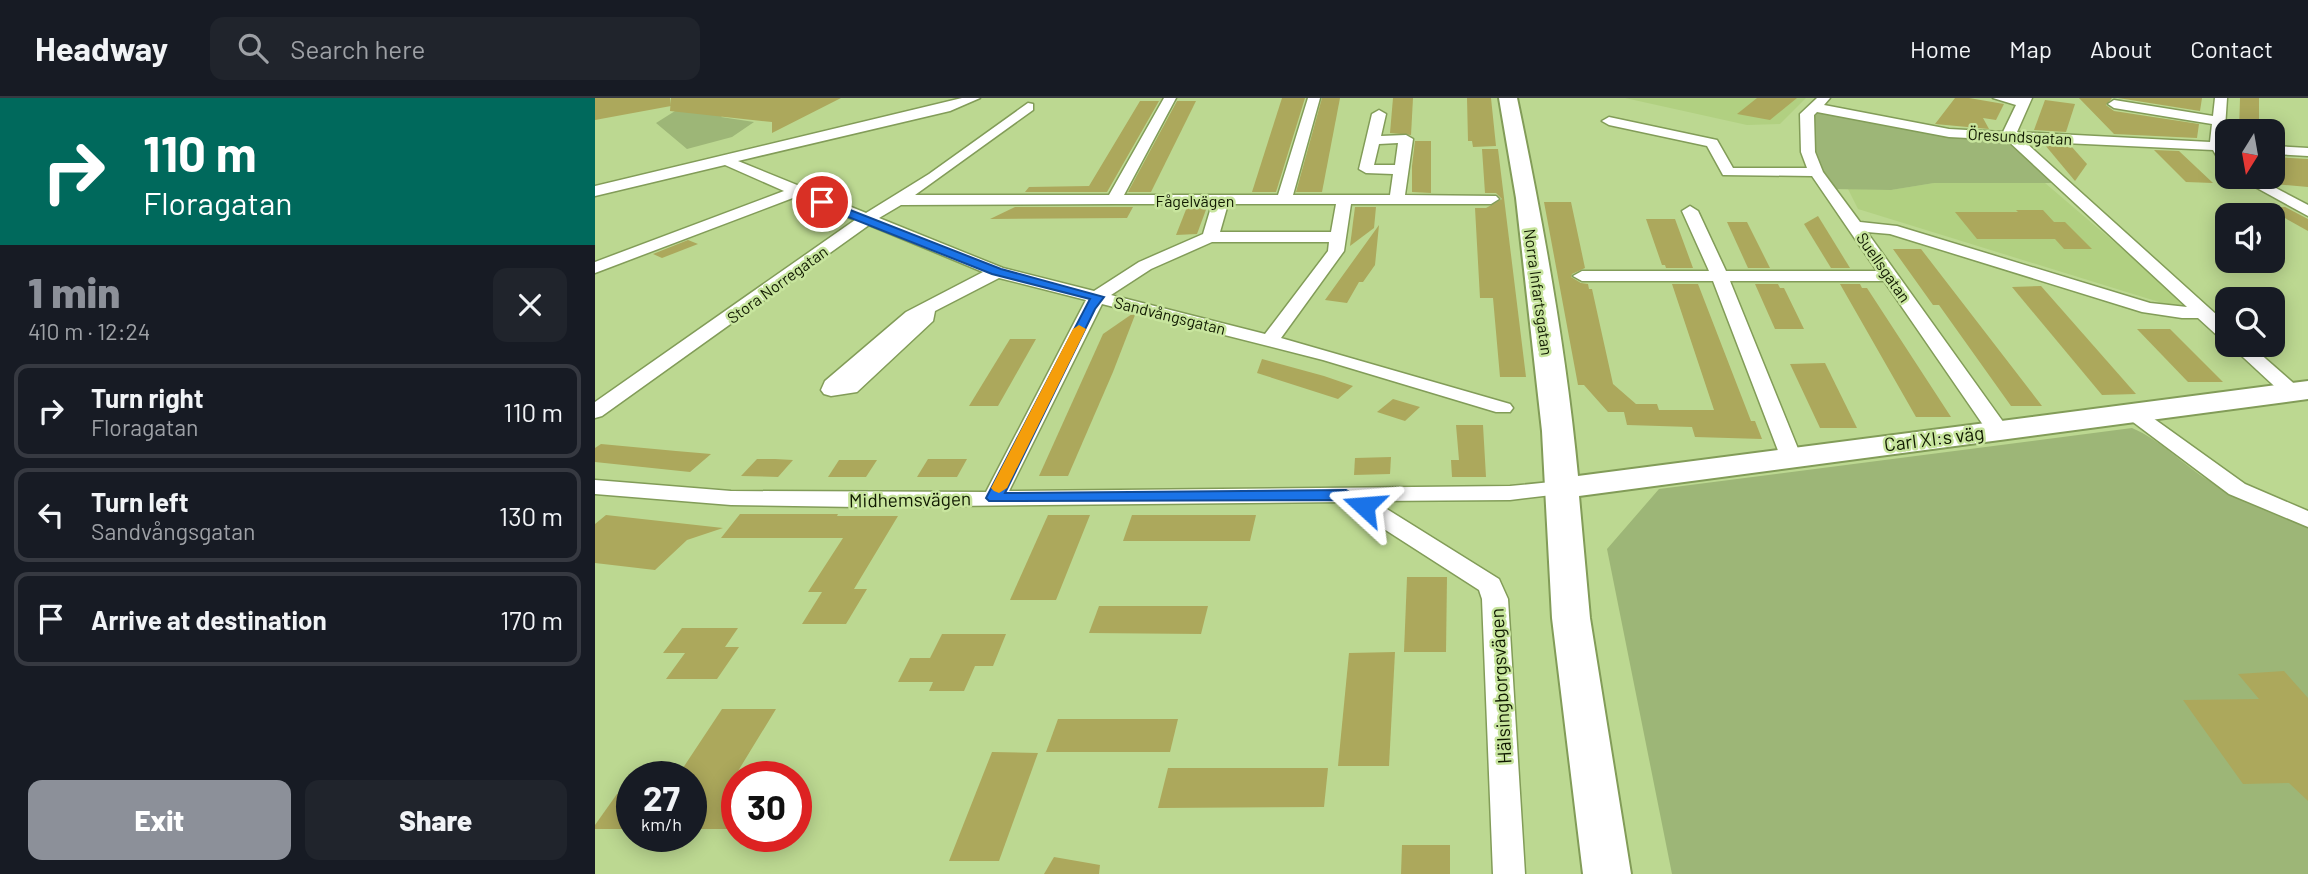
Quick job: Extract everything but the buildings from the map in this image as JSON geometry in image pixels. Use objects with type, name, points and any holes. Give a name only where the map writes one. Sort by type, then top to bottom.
[{"type":"street","points":[[863,126],[951,98]]},
{"type":"street","points":[[595,191],[945,108],[975,98]]},
{"type":"street","points":[[1114,200],[1170,98]]},
{"type":"street","points":[[1284,200],[1314,98]]},
{"type":"street","name":"Norra Infartsgatan","points":[[1508,98],[1529,212],[1558,431],[1561,488]]},
{"type":"street","points":[[1999,98],[2025,100],[2009,130],[2011,136],[2215,324]]},
{"type":"street","points":[[2219,119],[2221,98]]},
{"type":"street","name":"Öresundsgatan","points":[[1819,102],[1933,131],[2215,147]]},
{"type":"street","name":"Suellsgatan","points":[[1819,102],[1807,114],[1806,127],[1808,152],[1816,172],[1998,430]]},
{"type":"street","points":[[2114,104],[2215,120]]},
{"type":"street","name":"Stora Norregatan","points":[[595,412],[866,220],[956,162],[1028,107]]},
{"type":"street","points":[[1379,114],[1366,169],[1399,170]]},
{"type":"street","points":[[1609,121],[1712,143],[1728,172],[1816,172]]},
{"type":"street","points":[[1373,140],[1406,139],[1399,170],[1397,200]]},
{"type":"street","points":[[2285,151],[2308,152]]},
{"type":"street","name":"Sandvångsgatan","points":[[727,159],[734,165],[795,192],[997,272],[1269,341],[1503,408]]},
{"type":"street","points":[[2267,189],[2308,211]]},
{"type":"street","points":[[595,268],[795,192]]},
{"type":"street","name":"Fågelvägen","points":[[899,200],[1491,199]]},
{"type":"street","points":[[1269,341],[1336,251],[1344,200]]},
{"type":"street","points":[[1210,237],[1221,201]]},
{"type":"street","points":[[1691,211],[1790,456]]},
{"type":"street","points":[[1856,227],[1891,229],[2148,308],[2182,313],[2201,312]]},
{"type":"street","points":[[994,498],[1089,308],[1098,297],[1148,264],[1210,237],[1339,237]]},
{"type":"street","points":[[926,311],[927,317],[850,387],[831,390],[832,385],[912,316],[997,272]]},
{"type":"street","points":[[1582,276],[1890,276]]},
{"type":"street","points":[[2255,357],[2300,391]]},
{"type":"street","name":"Carl XI:s väg","points":[[1561,488],[2300,391]]},
{"type":"street","points":[[2131,412],[2237,489],[2308,520]]},
{"type":"street","name":"Midhemsvägen","points":[[595,487],[731,498],[1346,495],[1510,493],[1561,488]]},
{"type":"street","points":[[1561,488],[1571,618],[1607,874]]},
{"type":"street","name":"Hälsingborgsvägen","points":[[1346,495],[1490,585],[1495,599],[1510,874]]},
{"type":"shaded area","points":[[703,98],[723,115],[721,117],[754,122],[732,137],[687,149],[656,123],[691,101]]},
{"type":"shaded area","points":[[1625,98],[1806,98],[1780,124],[1747,125]]},
{"type":"shaded area","points":[[1814,107],[1916,128],[2011,136],[2064,183],[1934,183],[1891,190],[1829,189],[1811,162]]},
{"type":"shaded area","points":[[1934,183],[2045,183],[2189,306],[2176,310],[2159,302],[1858,209],[1848,189],[1891,190]]},
{"type":"shaded area","points":[[2132,428],[2220,487],[2257,506],[2308,526],[2308,874],[1672,874],[1607,549],[1659,489]]},
{"type":"slow traffic","points":[[999,488],[1079,329]]},
{"type":"route","points":[[822,202],[997,272],[1098,297],[1089,308],[994,498],[1346,495],[1364,506]]}]
